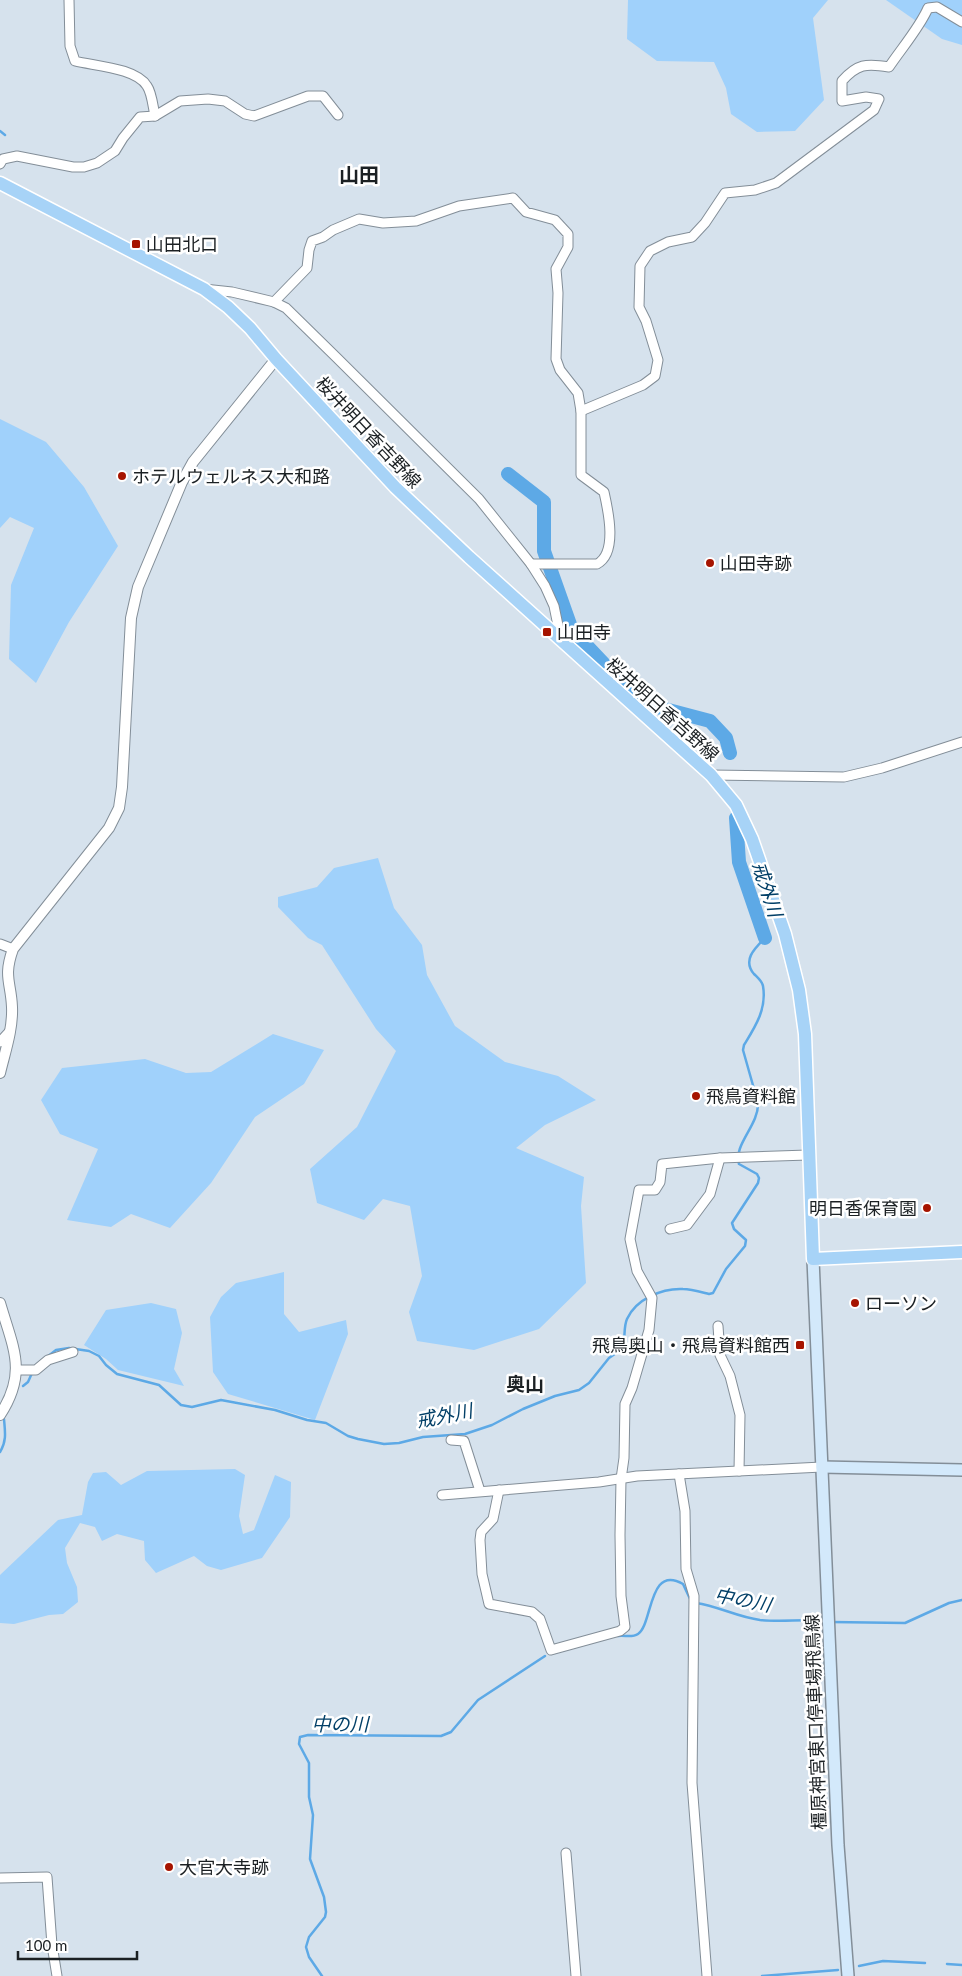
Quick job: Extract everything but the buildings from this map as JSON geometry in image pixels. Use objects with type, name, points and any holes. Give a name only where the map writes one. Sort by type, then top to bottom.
[{"type":"main road","name":"桜井明日香吉野線","points":[[0,183],[204,289],[228,306],[395,487],[560,640],[711,775],[736,805],[752,839],[785,934],[797,981],[805,1034],[813,1259]]},
{"type":"main road","points":[[813,1259],[962,1252]]},
{"type":"main road","name":"橿原神宮東口停車場飛鳥線","points":[[813,1259],[838,1845],[848,1976]]},
{"type":"main road","points":[[822,1467],[962,1470]]},
{"type":"street","points":[[69,0],[70,46],[76,61],[127,72],[140,78],[148,86],[155,116]]},
{"type":"street","points":[[581,411],[643,385],[655,376],[658,360],[646,321],[639,307],[640,266],[650,251],[668,242],[692,237],[725,193],[755,190],[776,184],[874,110],[879,99],[866,97],[842,101],[842,81],[852,70],[870,64],[889,67],[915,28],[922,22],[928,8],[937,7],[962,22]]},
{"type":"street","points":[[0,164],[3,159],[17,156],[73,167],[84,167],[97,163],[115,152],[123,138],[140,117],[155,116],[180,101],[208,99],[225,101],[245,114],[254,116],[308,96],[323,96],[338,115]]},
{"type":"street","points":[[274,302],[307,268],[312,240],[323,237],[333,230],[359,219],[383,223],[416,221],[459,206],[513,198],[526,212],[555,220],[568,234],[568,247],[556,269],[558,293],[556,359],[560,370],[578,393],[581,411],[581,475],[604,492],[610,531],[608,552],[603,561],[597,564],[531,564]]},
{"type":"street","points":[[204,289],[232,292],[274,302],[286,308],[331,351],[479,500],[531,564],[545,586],[554,606],[560,640]]},
{"type":"street","points":[[0,1073],[10,1032],[12,1007],[7,968],[12,949],[114,820],[119,808],[122,787],[131,618],[138,587],[182,482],[193,462],[276,359]]},
{"type":"street","points":[[711,775],[844,777],[882,768],[962,742]]},
{"type":"street","points":[[0,944],[12,949]]},
{"type":"street","points":[[0,1042],[10,1032]]},
{"type":"street","points":[[499,1490],[493,1519],[481,1532],[480,1540],[482,1574],[489,1604],[532,1612],[540,1620],[551,1650],[620,1631],[626,1627],[621,1596],[625,1404],[632,1388],[649,1330],[651,1296],[637,1271],[630,1239],[639,1190],[655,1190],[660,1182],[662,1164],[720,1158],[808,1155]]},
{"type":"street","points":[[670,1229],[687,1226],[710,1194],[720,1158]]},
{"type":"street","points":[[0,1415],[4,1401],[14,1389],[16,1370],[12,1344],[1,1309]]},
{"type":"street","points":[[718,1326],[720,1354],[730,1376],[740,1415],[739,1471]]},
{"type":"street","points":[[16,1370],[33,1370],[48,1360],[73,1352]]},
{"type":"street","points":[[451,1440],[464,1441],[480,1490]]},
{"type":"street","points":[[442,1495],[480,1490],[499,1490],[679,1474],[822,1467]]},
{"type":"street","points":[[679,1474],[685,1511],[686,1569],[694,1596],[692,1783],[707,1976]]},
{"type":"street","points":[[566,1853],[576,1976]]},
{"type":"street","points":[[0,1878],[47,1877],[52,1945],[57,1976]]},
{"type":"shaded area","points":[[628,0],[828,0],[813,18],[824,100],[795,131],[757,132],[731,114],[726,88],[714,62],[657,61],[627,39]]},
{"type":"shaded area","points":[[886,0],[962,0],[962,45],[942,39]]},
{"type":"shaded area","points":[[0,419],[46,442],[84,487],[118,546],[69,622],[36,683],[9,659],[11,585],[34,528],[10,517],[0,528]]},
{"type":"shaded area","points":[[378,858],[394,908],[422,945],[427,975],[455,1026],[505,1062],[558,1076],[596,1100],[545,1125],[516,1148],[584,1177],[581,1206],[586,1283],[539,1329],[474,1350],[417,1341],[409,1312],[422,1276],[410,1206],[383,1199],[364,1220],[317,1203],[310,1169],[357,1127],[396,1051],[376,1029],[322,945],[308,938],[278,907],[278,897],[317,887],[334,868]]},
{"type":"shaded area","points":[[273,1034],[324,1050],[304,1084],[255,1117],[211,1183],[170,1228],[131,1214],[111,1227],[67,1220],[98,1149],[60,1134],[41,1100],[62,1068],[145,1059],[186,1073],[211,1072]]},
{"type":"shaded area","points":[[284,1272],[284,1314],[299,1332],[346,1320],[348,1334],[315,1420],[228,1394],[213,1372],[210,1317],[221,1297],[236,1283]]},
{"type":"shaded area","points":[[151,1303],[176,1309],[182,1333],[174,1369],[184,1386],[118,1370],[106,1359],[84,1345],[106,1310]]},
{"type":"shaded area","points":[[235,1469],[245,1475],[239,1516],[243,1534],[254,1530],[275,1475],[291,1482],[290,1517],[262,1558],[221,1570],[207,1566],[194,1556],[156,1573],[145,1560],[144,1541],[117,1534],[102,1541],[95,1527],[80,1523],[65,1548],[67,1563],[77,1587],[78,1602],[63,1614],[49,1615],[14,1624],[0,1623],[0,1575],[58,1520],[82,1515],[88,1482],[93,1473],[106,1472],[121,1485],[147,1471]]},
{"type":"waterway","points":[[0,131],[5,135]]},
{"type":"waterway","name":"戒外川","points":[[508,474],[544,502],[544,551],[572,630],[623,684],[657,707],[710,721],[726,738],[730,753]]},
{"type":"waterway","name":"戒外川","points":[[736,818],[739,862],[765,938]]},
{"type":"waterway","name":"戒外川","points":[[47,1357],[56,1350],[69,1348],[89,1351],[99,1356],[117,1374],[159,1385],[181,1405],[192,1407],[221,1400],[275,1410],[307,1420],[326,1423],[348,1436],[384,1444],[399,1443],[423,1437],[465,1434],[492,1425],[523,1409],[555,1396],[579,1390],[589,1383],[609,1358],[622,1349],[627,1319],[643,1300],[658,1293],[675,1289],[713,1293],[726,1269],[745,1246],[746,1240],[734,1229],[732,1223],[758,1183],[759,1178],[757,1174],[739,1164],[738,1157],[743,1142],[755,1119],[758,1103],[743,1050],[762,1010],[764,994],[762,984],[749,964],[751,954],[765,938]]},
{"type":"waterway","name":"戒外川","points":[[23,1386],[28,1382],[32,1373]]},
{"type":"waterway","name":"戒外川","points":[[0,1452],[5,1440],[4,1419]]},
{"type":"waterway","name":"中の川","points":[[618,1636],[638,1634],[643,1628],[657,1588],[663,1582],[672,1580],[683,1584],[691,1601]]},
{"type":"waterway","name":"中の川","points":[[831,1622],[905,1623],[949,1603],[962,1600]]},
{"type":"waterway","name":"中の川","points":[[696,1603],[760,1620],[825,1621]]},
{"type":"waterway","name":"中の川","points":[[322,1976],[309,1957],[306,1947],[309,1937],[325,1917],[326,1912],[324,1897],[310,1859],[313,1815],[309,1797],[309,1763],[299,1744],[300,1737],[308,1735],[441,1736],[451,1732],[478,1700],[545,1656]]},
{"type":"waterway","points":[[859,1966],[883,1961],[925,1963]]},
{"type":"waterway","points":[[947,1964],[962,1965]]},
{"type":"waterway","points":[[762,1976],[838,1970]]},
{"type":"place","name":"山田北口","points":[[136,244]]},
{"type":"place","name":"ホテルウェルネス大和路","points":[[122,476]]},
{"type":"place","name":"山田寺跡","points":[[710,563]]},
{"type":"place","name":"山田寺","points":[[547,632]]},
{"type":"place","name":"飛鳥資料館","points":[[696,1096]]},
{"type":"place","name":"明日香保育園","points":[[927,1208]]},
{"type":"place","name":"ローソン","points":[[855,1303]]},
{"type":"place","name":"飛鳥奥山・飛鳥資料館西","points":[[800,1345]]},
{"type":"place","name":"大官大寺跡","points":[[169,1867]]},
{"type":"district","name":"山田","points":[[359,174]]},
{"type":"district","name":"奥山","points":[[525,1383]]}]
